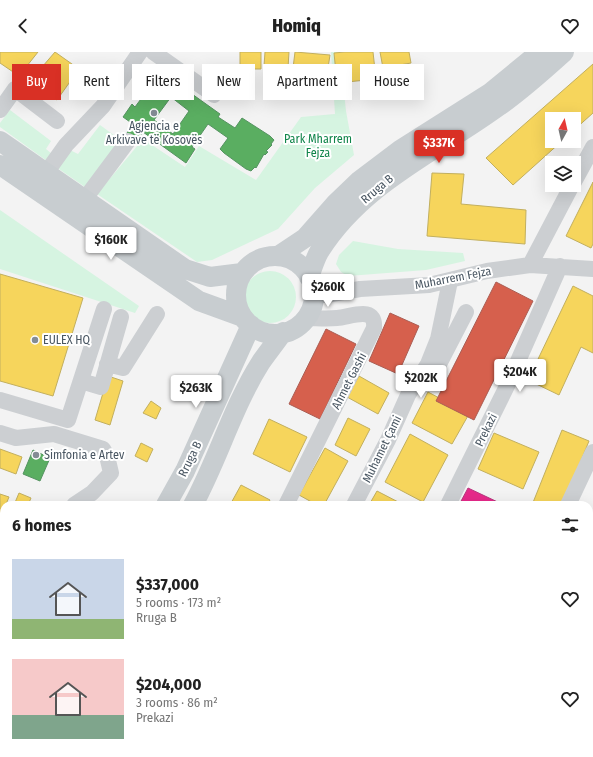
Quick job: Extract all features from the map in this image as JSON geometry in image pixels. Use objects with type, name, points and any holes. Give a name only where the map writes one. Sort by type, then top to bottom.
[{"type":"main road","name":"Rruga B","points":[[278,256],[305,238],[335,204],[360,181],[400,150],[490,93],[540,52]]},
{"type":"main road","name":"Rruga B","points":[[311,286],[319,252],[348,214],[374,190],[410,163],[498,107],[564,52]]},
{"type":"main road","points":[[0,141],[185,269],[210,277],[242,273]]},
{"type":"main road","points":[[0,165],[199,301],[247,321],[264,332],[283,332],[294,328],[305,318],[312,307],[311,286],[297,263],[290,259],[278,256],[259,259],[252,263],[242,273],[237,284],[236,296],[238,307],[247,321]]},
{"type":"main road","name":"Rruga B","points":[[168,501],[185,471],[247,321]]},
{"type":"main road","name":"Rruga B","points":[[195,501],[206,482],[245,394],[261,362],[283,332]]},
{"type":"street","points":[[46,173],[66,145],[103,106],[140,52]]},
{"type":"street","points":[[153,52],[202,87]]},
{"type":"street","points":[[3,99],[15,89],[57,121]]},
{"type":"street","points":[[84,200],[128,141]]},
{"type":"street","points":[[581,169],[593,147]]},
{"type":"street","points":[[530,265],[568,192]]},
{"type":"street","name":"Muharrem Fejza","points":[[311,286],[326,295],[360,289],[429,285],[487,270],[530,265],[593,269]]},
{"type":"street","name":"Prekazi","points":[[450,501],[507,386],[560,266]]},
{"type":"street","name":"Muhamet Çami","points":[[356,501],[391,433],[408,395],[428,364],[438,339],[450,280]]},
{"type":"street","points":[[0,400],[68,420],[104,309]]},
{"type":"street","points":[[428,364],[436,370],[466,312]]},
{"type":"street","name":"Ahmet Gashi","points":[[288,501],[374,328],[375,321],[372,317],[361,313],[338,318],[305,318]]},
{"type":"street","points":[[107,364],[123,368],[157,314]]},
{"type":"street","points":[[81,381],[100,387],[121,317]]},
{"type":"street","points":[[0,433],[16,438],[54,434],[98,447],[103,450],[107,456],[111,473],[92,494],[81,501]]},
{"type":"street","points":[[570,501],[593,452]]},
{"type":"green space","points":[[331,52],[340,52],[341,64],[332,64]]},
{"type":"green space","name":"Park Mharrem Fejza","points":[[334,100],[345,100],[354,155],[315,188],[278,229],[212,260],[197,262],[97,194],[143,139],[185,167],[199,146],[256,180],[301,117],[335,114]]},
{"type":"green space","points":[[10,110],[51,141],[46,149],[52,154],[47,161],[0,127],[0,123]]},
{"type":"green space","points":[[100,125],[122,141],[85,187],[59,169],[59,162],[70,150],[78,154]]},
{"type":"green space","points":[[0,210],[139,306],[135,313],[0,269]]},
{"type":"green space","points":[[353,241],[398,249],[463,253],[465,261],[426,270],[348,276],[341,272],[336,264],[339,255]]},
{"type":"green space","points":[[270,271],[280,273],[288,279],[294,287],[296,297],[294,307],[288,315],[280,321],[270,323],[260,321],[252,315],[246,307],[244,297],[246,287],[252,279],[260,273]]},
{"type":"building: Homes","points":[[0,52],[38,52],[28,64],[12,64],[12,71],[0,63]]},
{"type":"building: Homes","points":[[55,52],[72,64],[69,64],[69,83],[61,94],[61,64],[45,64]]},
{"type":"building: Homes","points":[[240,52],[261,52],[261,69],[255,69],[255,64],[240,64]]},
{"type":"building: Homes","points":[[265,52],[289,52],[288,64],[264,64]]},
{"type":"building: Homes","points":[[295,52],[330,55],[329,64],[294,64]]},
{"type":"building: Homes","points":[[373,52],[374,64],[360,64],[360,81],[352,81],[352,64],[335,64],[334,53]]},
{"type":"building: Homes","points":[[380,52],[409,52],[411,63],[382,64]]},
{"type":"building: Homes","points":[[593,64],[593,113],[581,124],[581,112],[545,112],[545,148],[554,148],[513,185],[486,158]]},
{"type":"building: Homes","points":[[432,173],[464,174],[461,204],[526,210],[525,244],[427,236]]},
{"type":"building: Homes","points":[[593,182],[593,244],[591,248],[566,236]]},
{"type":"building: Homes","name":"EULEX HQ","points":[[0,274],[83,298],[53,396],[0,381]]},
{"type":"building: Homes","points":[[573,286],[593,296],[593,353],[581,347],[559,395],[528,380]]},
{"type":"building: Homes","points":[[108,376],[123,381],[110,425],[95,420]]},
{"type":"building: Homes","points":[[359,376],[389,393],[378,414],[347,397]]},
{"type":"building: Homes","points":[[428,392],[469,414],[452,444],[412,423]]},
{"type":"building: Homes","points":[[151,401],[161,408],[156,419],[143,413]]},
{"type":"building: Homes","points":[[348,418],[370,429],[356,456],[335,445]]},
{"type":"building: Homes","points":[[269,419],[307,437],[290,472],[253,454]]},
{"type":"building: Homes","points":[[562,430],[589,441],[565,501],[534,501]]},
{"type":"building: Homes","points":[[494,433],[539,452],[523,489],[478,469]]},
{"type":"building: Homes","points":[[410,434],[448,455],[424,501],[385,482]]},
{"type":"building: Homes","points":[[141,443],[153,449],[147,462],[135,456]]},
{"type":"building: Homes","points":[[325,448],[348,461],[326,501],[310,501],[299,495]]},
{"type":"building: Homes","points":[[0,449],[22,457],[16,474],[0,468]]},
{"type":"building: Homes","points":[[241,485],[270,500],[269,501],[232,501]]},
{"type":"building: Homes","points":[[377,491],[396,501],[371,501]]},
{"type":"building: Homes","points":[[19,493],[31,498],[30,501],[16,501]]},
{"type":"building: Homes","points":[[0,494],[9,497],[7,501],[0,501]]},
{"type":"building: Shops","points":[[496,282],[533,301],[474,420],[436,401]]},
{"type":"building: Shops","points":[[390,313],[419,326],[398,374],[369,361]]},
{"type":"building: Shops","points":[[326,329],[356,344],[320,419],[289,404]]},
{"type":"building: Health","points":[[468,488],[496,501],[461,501]]},
{"type":"building: Public","points":[[194,95],[220,114],[218,117],[235,128],[242,118],[274,140],[271,144],[272,145],[266,151],[268,152],[265,155],[264,154],[256,168],[255,167],[251,171],[246,169],[220,149],[228,138],[208,124],[192,147],[195,149],[186,163],[143,132],[137,141],[127,133],[133,124],[123,117],[132,104],[135,107],[140,100],[169,100],[154,120],[173,134],[189,111],[175,100],[194,100]]},
{"type":"building: Public","points":[[33,450],[50,458],[40,481],[23,474]]},
{"type":"place","name":"Agjencia e Arkivave të Kosovës","points":[[154,113]]},
{"type":"place","name":"EULEX HQ","points":[[35,340]]},
{"type":"place","name":"Simfonia e Artev","points":[[36,455]]}]
